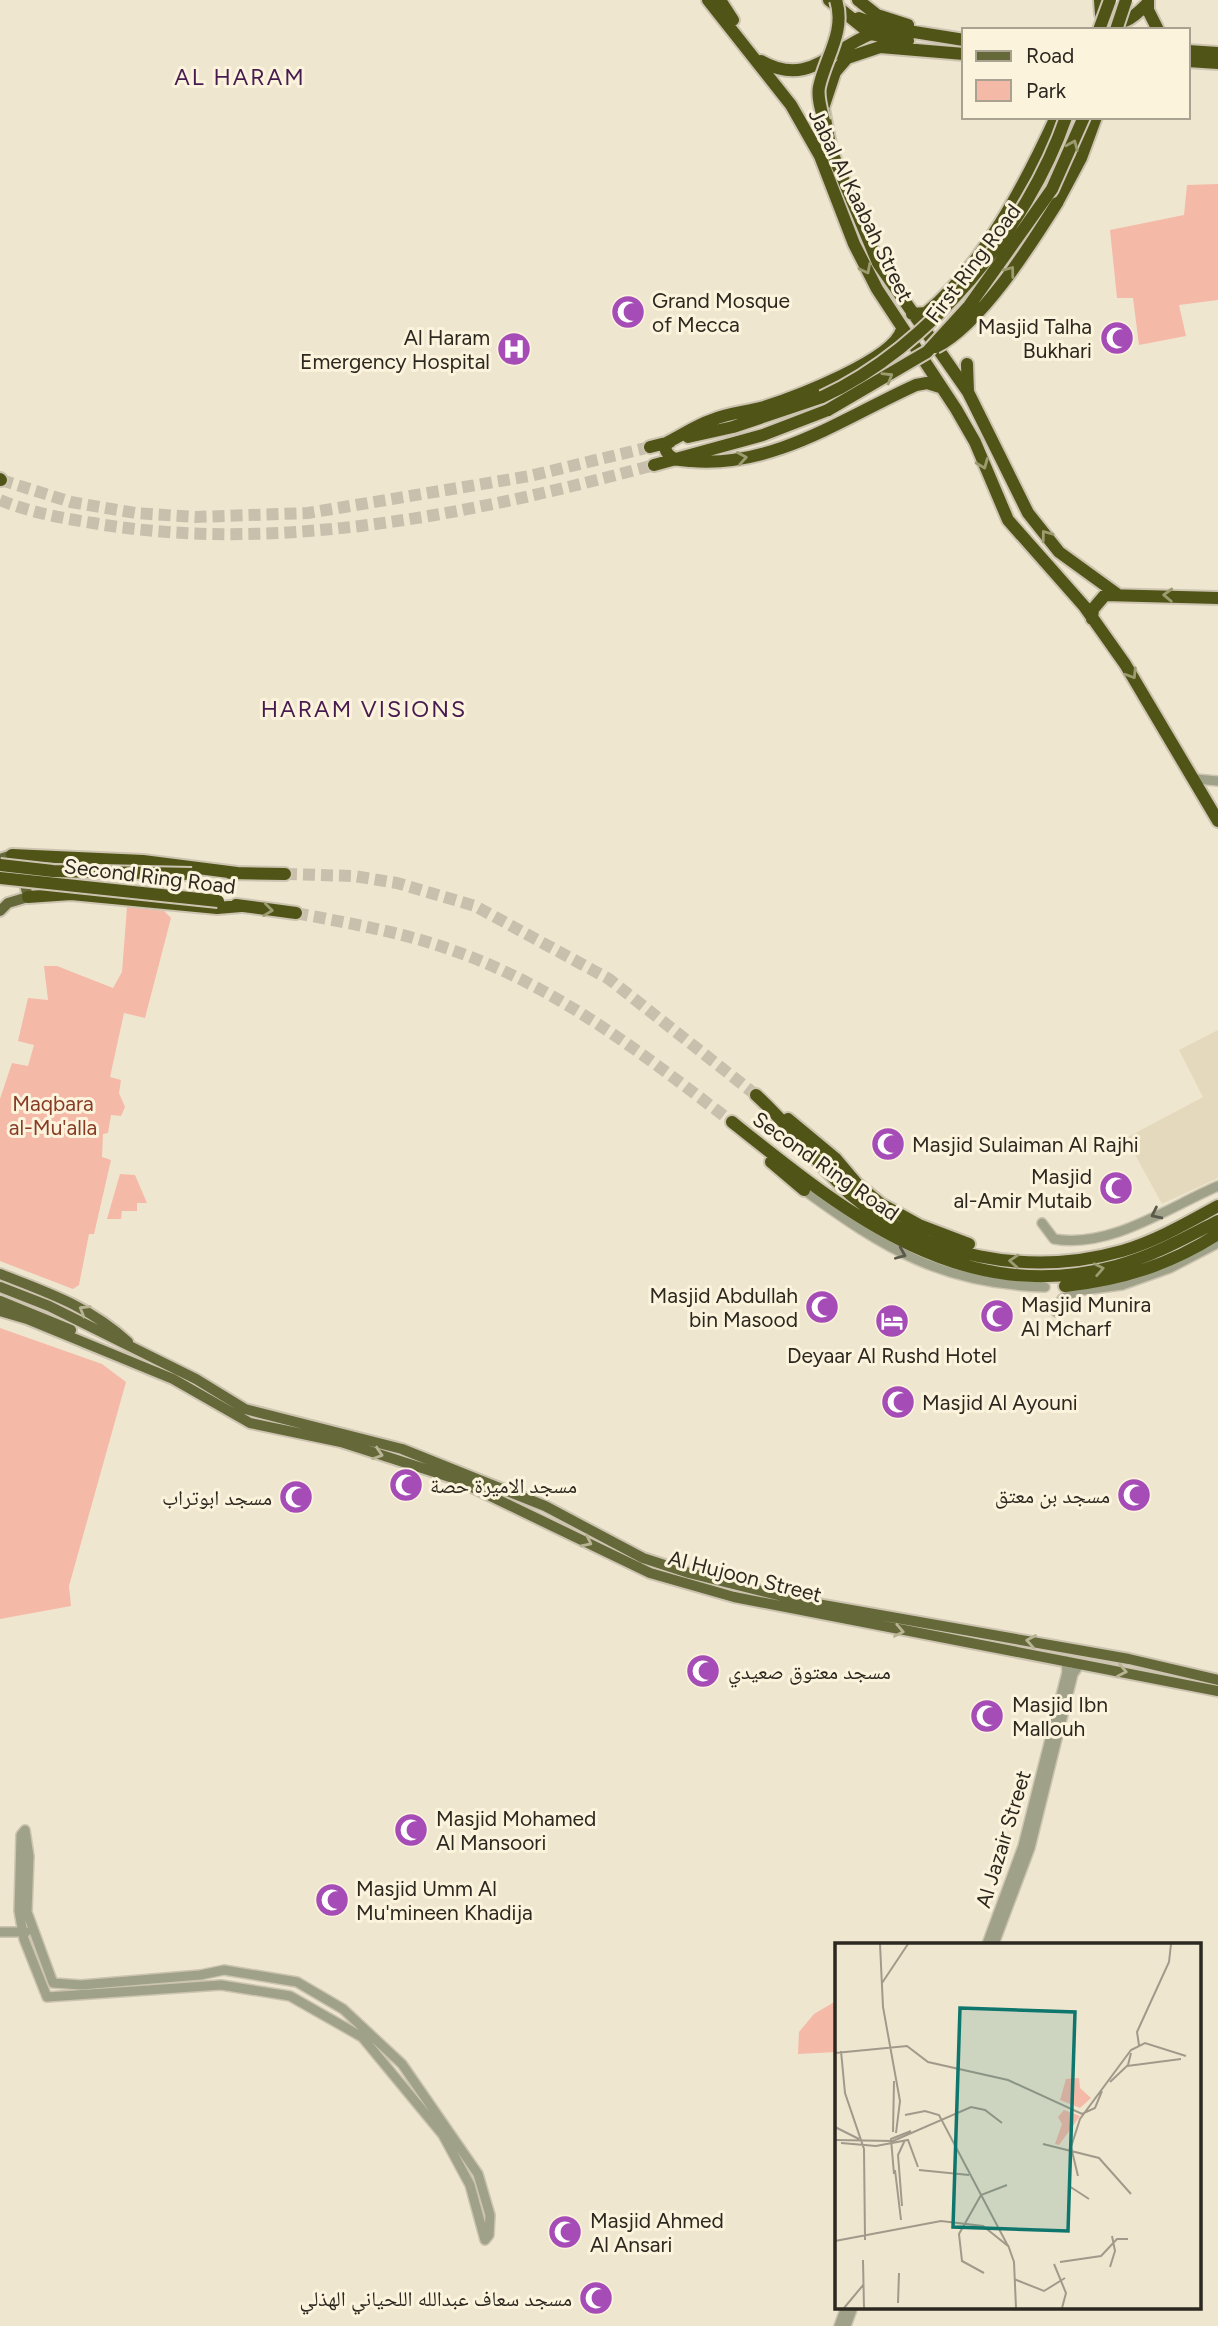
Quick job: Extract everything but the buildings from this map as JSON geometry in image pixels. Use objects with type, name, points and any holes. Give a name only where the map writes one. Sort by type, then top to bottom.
[{"type":"highway","name":"Jabal Al Kaabah Street","points":[[708,0],[791,105],[820,156],[854,244],[877,289],[975,442],[1008,520],[1084,606],[1125,664],[1196,779],[1218,821]]},
{"type":"highway","points":[[720,0],[752,48],[773,68]]},
{"type":"highway","points":[[829,0],[871,33],[962,48]]},
{"type":"highway","points":[[838,0],[868,23],[914,34],[962,40]]},
{"type":"highway","points":[[824,121],[818,90],[834,48],[838,0]]},
{"type":"highway","points":[[858,0],[877,15],[897,22],[962,32]]},
{"type":"highway","points":[[1100,0],[1101,14],[1110,22],[1121,23],[1132,19],[1148,1],[1157,28]]},
{"type":"highway","points":[[1100,28],[1110,0]]},
{"type":"highway","points":[[1117,28],[1126,0]]},
{"type":"highway","points":[[752,56],[773,68],[793,71],[817,67],[849,42],[871,33]]},
{"type":"highway","name":"Jabal Al Kaabah Street","points":[[962,54],[880,47],[858,52],[840,64],[826,94],[824,121],[852,206],[878,263],[968,393],[1028,513],[1059,552],[1117,594]]},
{"type":"highway","points":[[1195,53],[1218,53]]},
{"type":"highway","points":[[1195,53],[1218,63]]},
{"type":"highway","points":[[912,314],[926,313],[965,271],[1019,191],[1055,119]]},
{"type":"highway","name":"First Ring Road","points":[[650,447],[733,427],[822,397],[850,384],[897,353],[962,289],[1035,191],[1065,119]]},
{"type":"highway","name":"First Ring Road","points":[[654,465],[763,435],[828,410],[927,352],[970,306],[1052,189],[1083,119]]},
{"type":"highway","points":[[927,352],[960,332],[1000,284],[1057,203],[1081,158],[1095,119]]},
{"type":"highway","points":[[902,329],[899,340],[860,366],[810,392],[761,408],[712,419],[668,442],[665,448],[667,454],[674,459],[741,460],[795,444],[916,385],[927,383],[940,387]]},
{"type":"highway","points":[[967,364],[968,393]]},
{"type":"highway","points":[[1092,619],[1093,609],[1105,595],[1218,598]]},
{"type":"highway","points":[[4,856],[36,856],[192,870]]},
{"type":"highway","name":"Second Ring Road","points":[[0,865],[53,871],[192,870],[285,874]]},
{"type":"highway","name":"Second Ring Road","points":[[0,878],[296,913]]},
{"type":"highway","points":[[28,897],[71,894],[218,904]]},
{"type":"highway","name":"Second Ring Road","points":[[756,1095],[852,1195],[912,1234],[949,1249],[994,1260],[1046,1263],[1113,1253],[1144,1243],[1218,1206]]},
{"type":"highway","points":[[774,1111],[806,1131],[881,1204],[919,1225],[969,1244]]},
{"type":"highway","name":"Second Ring Road","points":[[732,1122],[871,1226],[942,1260],[991,1272],[1065,1275],[1115,1266],[1165,1248],[1218,1221]]},
{"type":"highway","points":[[751,1138],[766,1157],[804,1190]]},
{"type":"highway","points":[[1071,1288],[1141,1272],[1218,1234]]},
{"type":"main road","points":[[0,911],[8,903],[28,897],[23,876],[27,864],[36,856]]},
{"type":"main road","points":[[0,1274],[65,1299],[111,1326],[135,1356]]},
{"type":"main road","points":[[0,1287],[135,1356]]},
{"type":"main road","points":[[0,1301],[48,1311]]},
{"type":"main road","points":[[0,1311],[135,1356]]},
{"type":"main road","name":"Al Hujoon Street","points":[[135,1356],[250,1423],[341,1442],[486,1491],[650,1573],[734,1597],[1218,1691]]},
{"type":"main road","name":"Al Hujoon Street","points":[[135,1356],[196,1379],[246,1409],[402,1449],[545,1506],[643,1558],[689,1573],[806,1602],[1129,1659],[1218,1680]]},
{"type":"street","points":[[1196,779],[1218,781]]},
{"type":"street","points":[[1042,1223],[1054,1239],[1093,1238],[1133,1225],[1218,1185]]},
{"type":"street","points":[[804,1190],[891,1250],[940,1270],[989,1283],[1045,1287]]},
{"type":"street","points":[[1056,1312],[1062,1298],[1071,1288],[1122,1285],[1170,1268],[1218,1243]]},
{"type":"street","name":"Al Jazair Street","points":[[987,1943],[1023,1846],[1067,1672],[1066,1661]]},
{"type":"street","name":"Al Jazair Street","points":[[994,1943],[1028,1853],[1073,1674],[1080,1664]]},
{"type":"street","points":[[53,1983],[81,1985],[200,1975],[224,1970],[297,1982],[342,2009],[402,2064],[478,2174],[490,2215],[489,2235],[485,2239],[470,2185],[443,2135],[371,2047],[362,2037],[290,1996],[221,1985],[57,1997],[47,1997],[28,1932],[29,1856],[25,1830],[22,1835],[19,1911],[28,1932],[53,1983],[57,1997]]},
{"type":"street","points":[[0,1932],[28,1932]]},
{"type":"street","points":[[839,2326],[846,2308]]},
{"type":"street","points":[[846,2326],[853,2308]]},
{"type":"shaded area","points":[[1218,1030],[1218,1178],[1162,1204],[1126,1138],[1203,1097],[1179,1050]]},
{"type":"green space","points":[[1218,184],[1218,300],[1179,305],[1186,336],[1139,345],[1133,298],[1117,298],[1110,230],[1184,215],[1187,185]]},
{"type":"green space","name":"Maqbara al-Mu'alla","points":[[127,907],[164,911],[171,918],[145,1018],[124,1013],[110,1077],[121,1080],[119,1093],[125,1107],[121,1116],[111,1115],[108,1133],[103,1134],[102,1157],[111,1160],[94,1234],[89,1234],[79,1285],[73,1289],[0,1261],[0,1099],[12,1063],[28,1066],[34,1045],[18,1041],[28,998],[48,1000],[44,966],[57,966],[113,988],[122,972]]},
{"type":"green space","name":"Maqbara al-Mu'alla","points":[[120,1174],[135,1175],[147,1203],[137,1203],[137,1211],[122,1211],[121,1219],[107,1219]]},
{"type":"green space","points":[[0,1328],[102,1364],[126,1382],[69,1586],[71,1606],[0,1619]]},
{"type":"green space","points":[[835,2002],[835,2052],[798,2054],[799,2032],[814,2014]]},
{"type":"tunnel","points":[[1,480],[71,502],[135,513],[195,517],[308,513],[530,476],[650,447]]},
{"type":"tunnel","points":[[0,500],[57,517],[163,532],[233,534],[304,531],[447,513],[517,499],[654,465]]},
{"type":"tunnel","points":[[285,874],[354,876],[397,883],[475,906],[609,979],[756,1095]]},
{"type":"tunnel","points":[[296,913],[428,942],[486,963],[524,981],[596,1023],[732,1122]]},
{"type":"place","name":"Grand Mosque of Mecca","points":[[628,312]]},
{"type":"place","name":"Masjid Talha Bukhari","points":[[1117,338]]},
{"type":"place","name":"Al Haram Emergency Hospital","points":[[514,349]]},
{"type":"place","name":"Masjid Sulaiman Al Rajhi","points":[[888,1144]]},
{"type":"place","name":"Masjid al-Amir Mutaib","points":[[1116,1188]]},
{"type":"place","name":"Masjid Abdullah bin Masood","points":[[822,1307]]},
{"type":"place","name":"Masjid Munira Al Mcharf","points":[[997,1316]]},
{"type":"place","name":"Deyaar Al Rushd Hotel","points":[[892,1321]]},
{"type":"place","name":"Masjid Al Ayouni","points":[[898,1402]]},
{"type":"place","name":"مسجد الاميرة حصة","points":[[406,1485]]},
{"type":"place","name":"مسجد بن معتق","points":[[1134,1495]]},
{"type":"place","name":"مسجد ابوتراب","points":[[296,1497]]},
{"type":"place","name":"مسجد معتوق صعيدي","points":[[703,1671]]},
{"type":"place","name":"Masjid Ibn Mallouh","points":[[987,1716]]},
{"type":"place","name":"Masjid Mohamed Al Mansoori","points":[[411,1830]]},
{"type":"place","name":"Masjid Umm Al Mu'mineen Khadija","points":[[332,1900]]},
{"type":"place","name":"Masjid Ahmed Al Ansari","points":[[565,2232]]},
{"type":"place","name":"مسجد سعاف عبدالله اللحياني الهذلي","points":[[596,2298]]},
{"type":"district","name":"AL HARAM","points":[[240,77]]},
{"type":"district","name":"HARAM VISIONS","points":[[364,709]]}]
